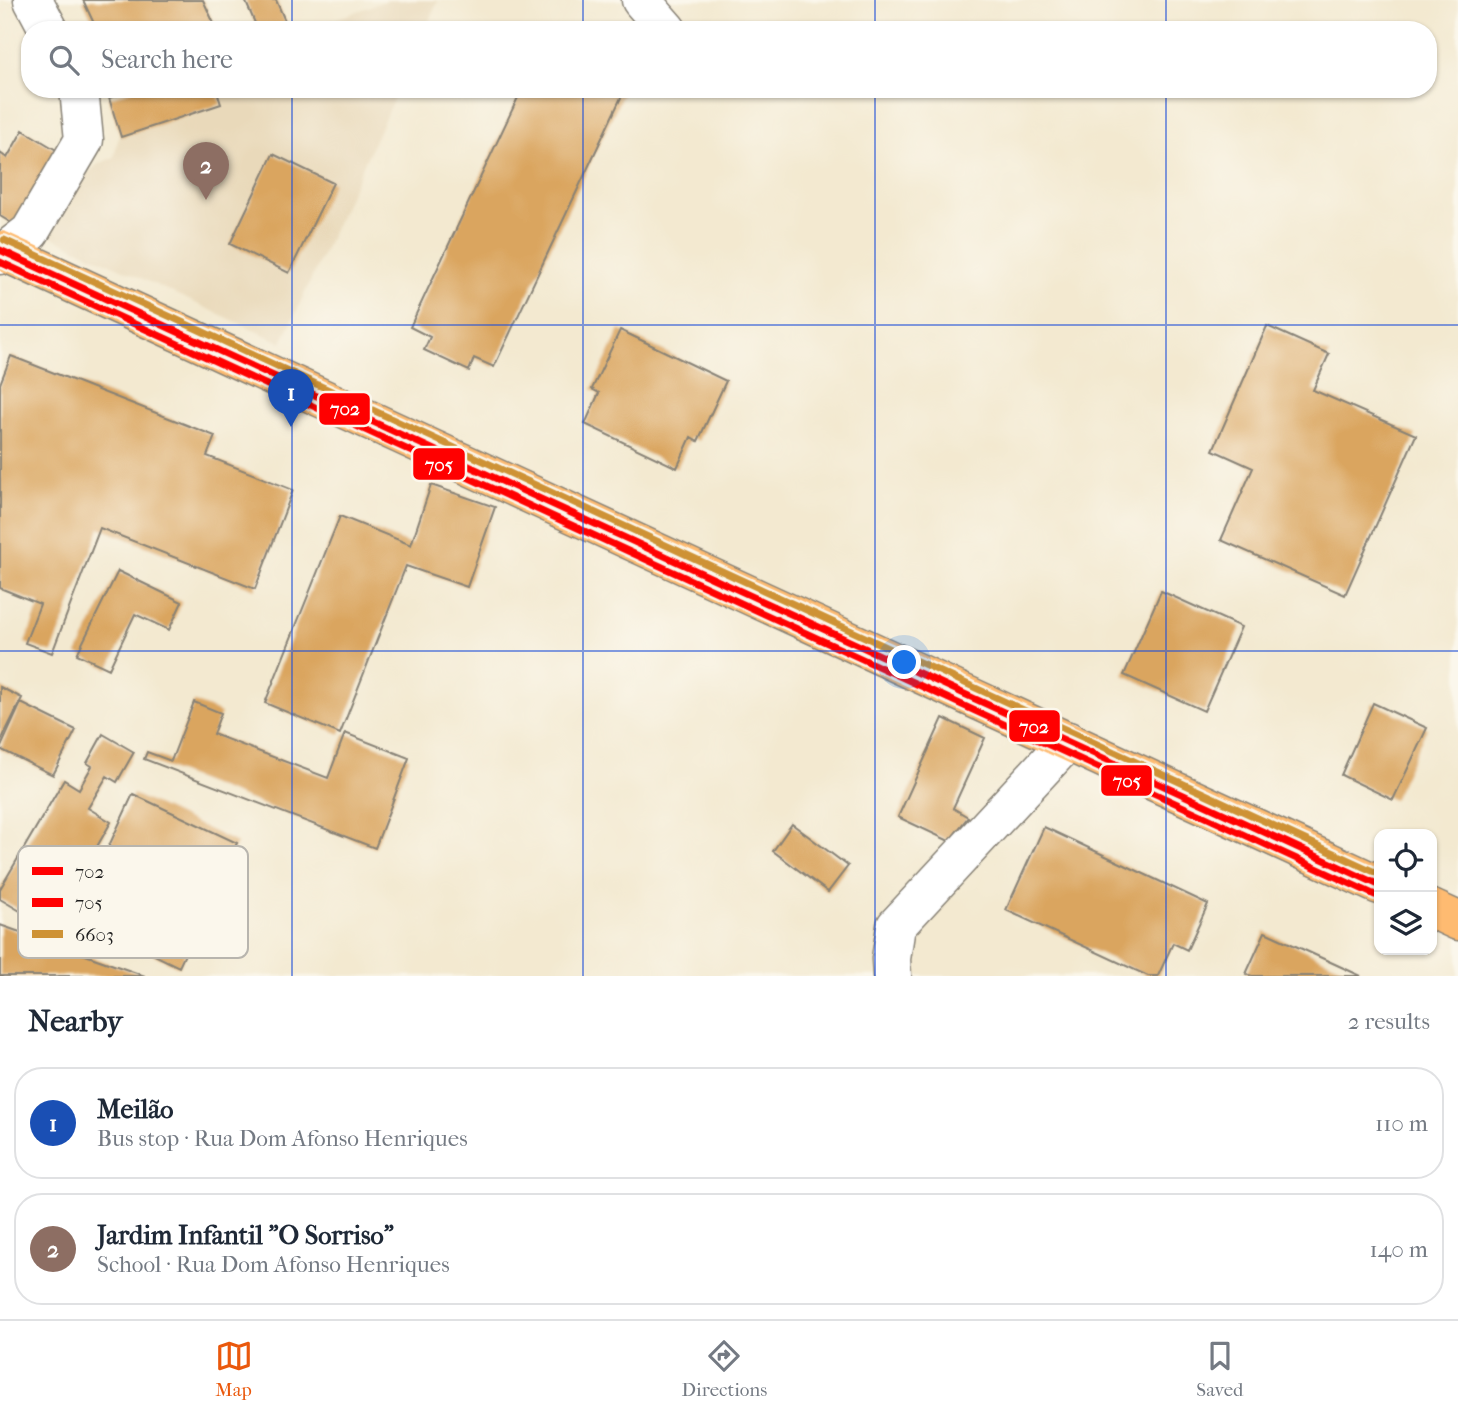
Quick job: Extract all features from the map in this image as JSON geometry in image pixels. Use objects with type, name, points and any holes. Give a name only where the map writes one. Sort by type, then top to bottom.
[{"type":"main road","points":[[1,252],[1374,883]]},
{"type":"main road","points":[[1437,911],[1458,921]]},
{"type":"street","points":[[33,0],[44,21]]},
{"type":"street","points":[[641,0],[659,21]]},
{"type":"street","points":[[1,252],[30,232],[84,140],[80,98]]},
{"type":"street","points":[[892,976],[896,926],[1068,741]]},
{"type":"shaded area","points":[[388,0],[438,0],[429,21],[331,21]]},
{"type":"shaded area","points":[[394,98],[282,343],[54,238],[49,233],[77,182],[97,165],[114,157],[119,136],[113,100]]},
{"type":"building","points":[[83,0],[203,0],[213,21],[93,21]]},
{"type":"building","points":[[245,0],[276,0],[285,21],[254,21]]},
{"type":"building","points":[[109,98],[219,98],[221,104],[121,137]]},
{"type":"building","points":[[518,98],[621,98],[494,367],[474,358],[469,371],[424,350],[430,337],[410,327]]},
{"type":"building","points":[[23,130],[63,154],[18,227],[0,216],[0,153],[7,158]]},
{"type":"building","points":[[273,154],[333,183],[289,273],[230,244]]},
{"type":"building","points":[[1267,326],[1329,354],[1313,390],[1416,435],[1345,595],[1221,540],[1253,468],[1213,450]]},
{"type":"building","points":[[620,330],[726,381],[698,441],[691,437],[677,468],[585,424],[599,393],[592,389]]},
{"type":"building","points":[[11,356],[215,436],[207,456],[293,490],[255,589],[100,528],[52,653],[25,643],[40,604],[0,588],[0,384]]},
{"type":"building","points":[[431,485],[495,507],[467,587],[406,566],[340,734],[265,703],[340,516],[411,545]]},
{"type":"building","points":[[118,571],[182,602],[169,630],[135,614],[109,669],[77,654]]},
{"type":"building","points":[[1161,591],[1241,627],[1204,711],[1124,675]]},
{"type":"building","points":[[0,687],[22,698],[0,743]]},
{"type":"building","points":[[194,702],[221,713],[213,734],[328,778],[345,733],[409,758],[375,848],[144,759],[147,752],[171,761]]},
{"type":"building","points":[[21,703],[76,730],[53,775],[0,749]]},
{"type":"building","points":[[1373,703],[1427,728],[1393,800],[1341,775]]},
{"type":"building","points":[[943,718],[985,738],[953,808],[968,817],[949,841],[898,817]]},
{"type":"building","points":[[103,734],[134,752],[117,782],[107,776],[88,808],[111,822],[97,846],[25,846],[64,780],[79,789],[92,766],[87,763]]},
{"type":"building","points":[[133,794],[237,843],[236,846],[109,846]]},
{"type":"building","points":[[792,824],[848,866],[828,892],[773,851]]},
{"type":"building","points":[[1044,827],[1208,904],[1187,950],[1173,943],[1158,976],[1148,976],[1006,910]]},
{"type":"building","points":[[18,858],[18,910],[0,899],[0,889]]},
{"type":"building","points":[[0,925],[18,931],[18,958],[94,958],[145,976],[0,976]]},
{"type":"building","points":[[1265,932],[1361,976],[1246,974]]},
{"type":"building","points":[[160,958],[183,958],[179,967]]},
{"type":"transit line","name":"6603","points":[[4,240],[1374,872]]},
{"type":"transit line","name":"702","points":[[0,250],[1374,883]]},
{"type":"transit line","name":"705","points":[[0,262],[1374,895]]},
{"type":"place","name":"Jardim Infantil \"O Sorriso\"","points":[[206,200]]},
{"type":"place","name":"Meilão","points":[[291,427]]}]
